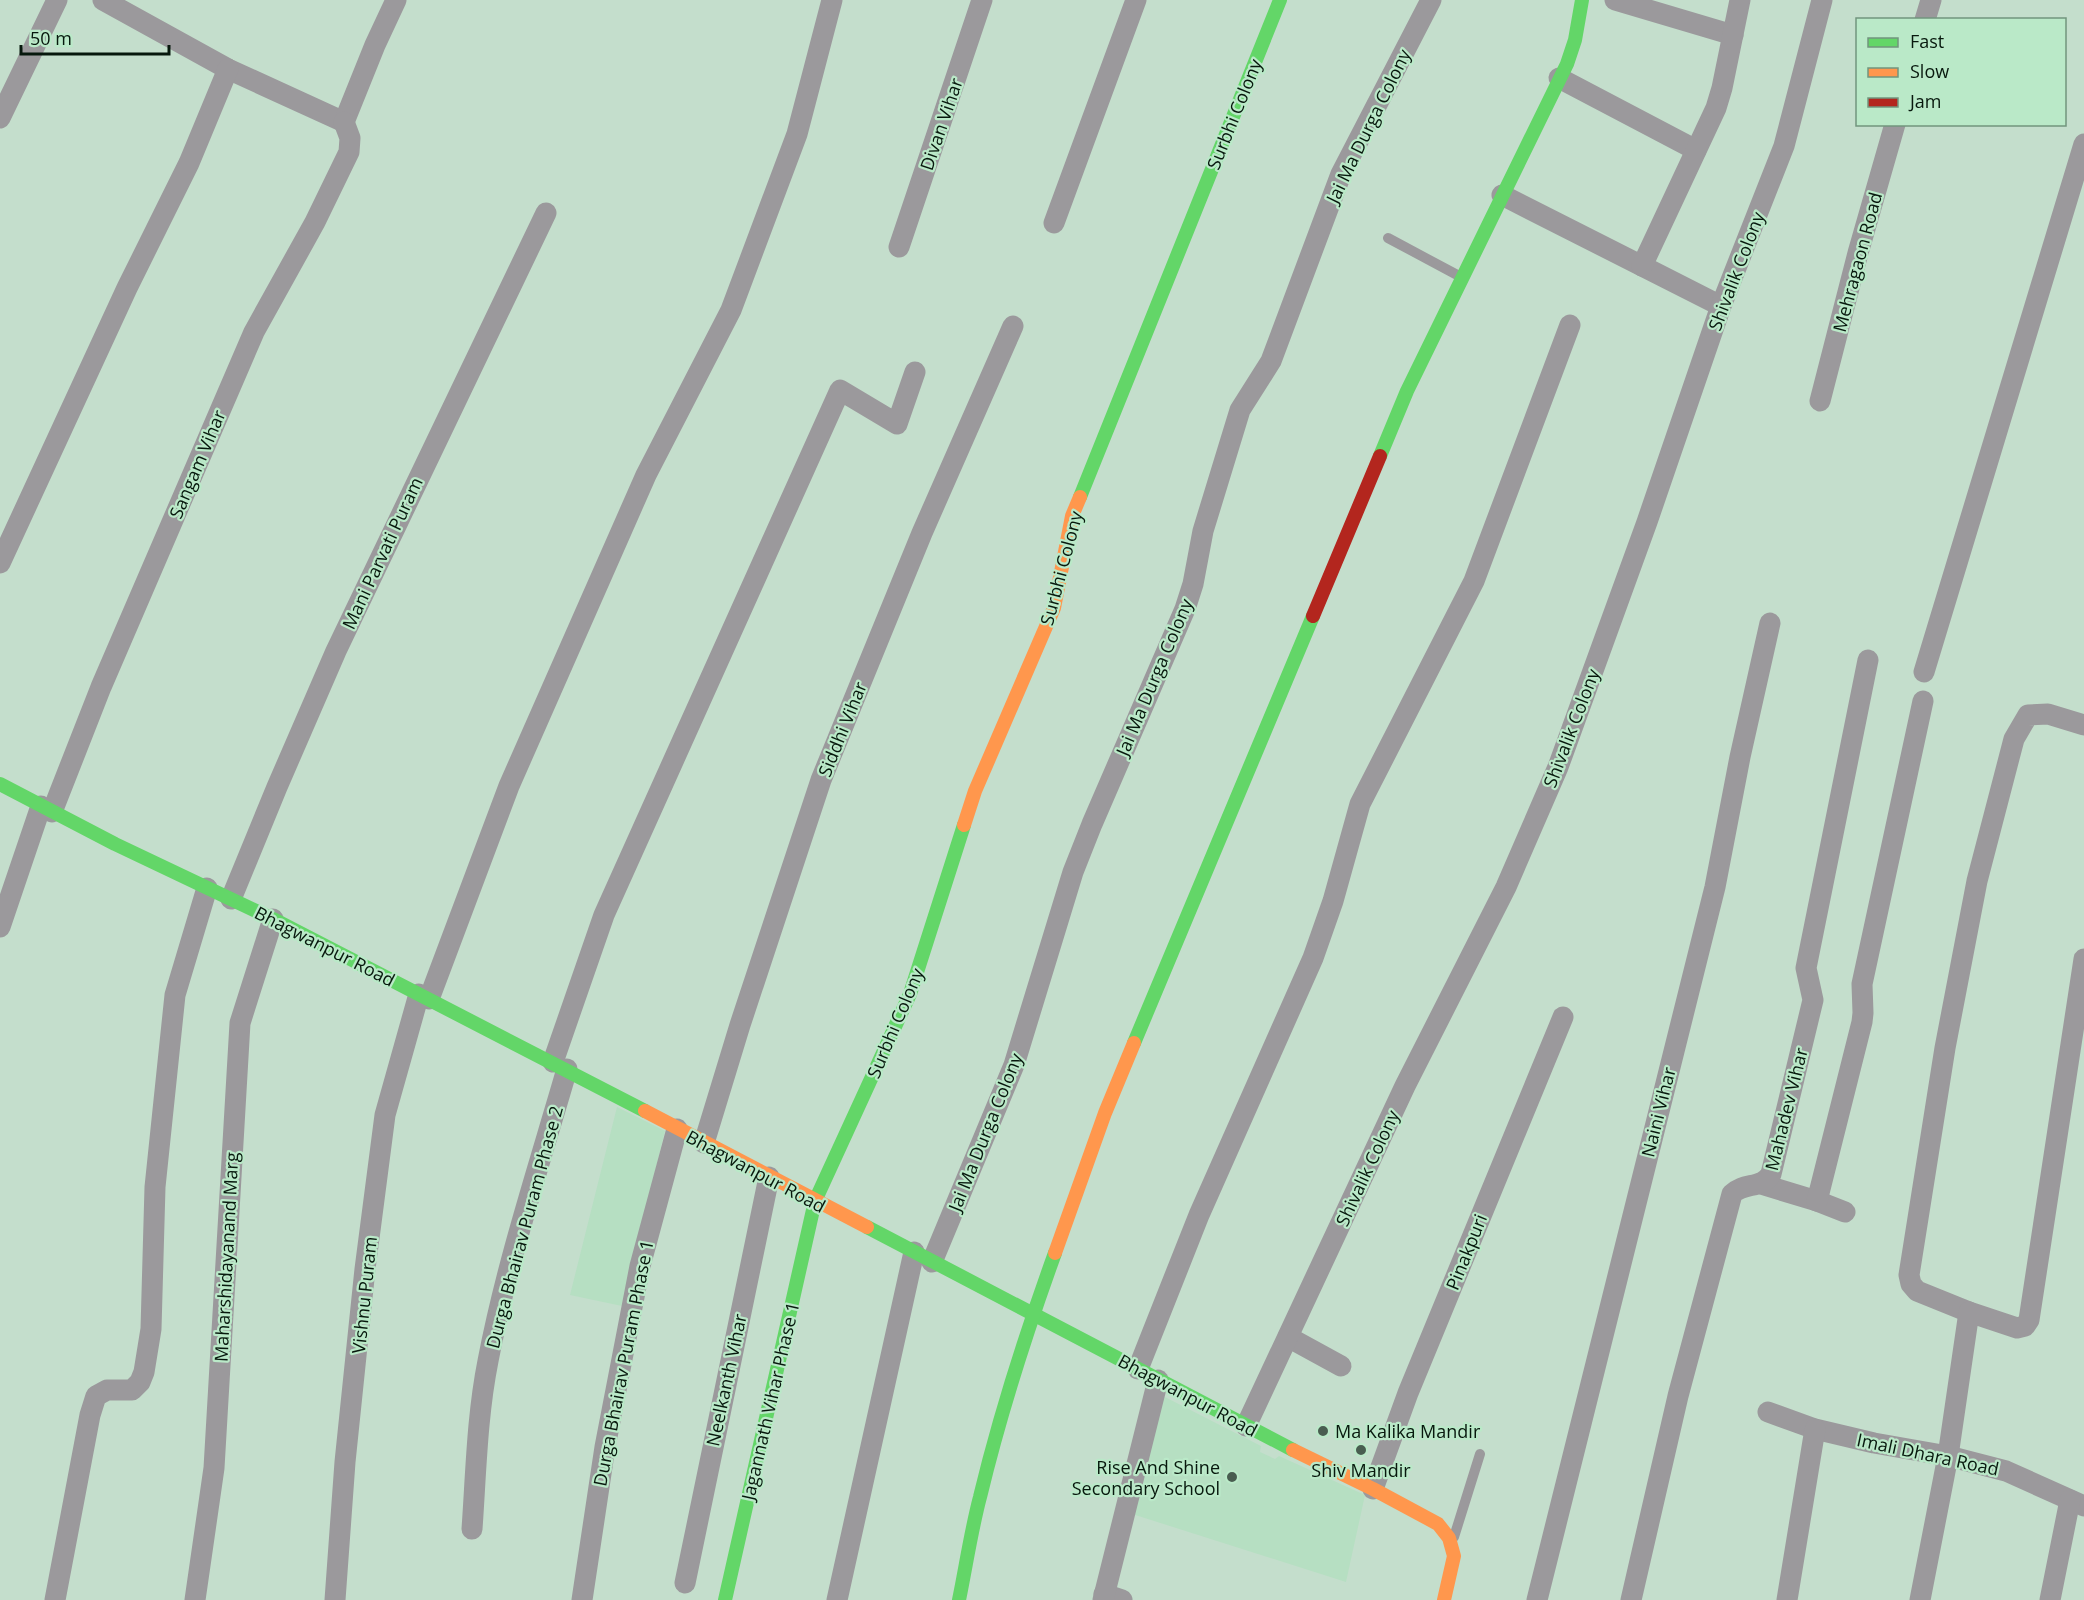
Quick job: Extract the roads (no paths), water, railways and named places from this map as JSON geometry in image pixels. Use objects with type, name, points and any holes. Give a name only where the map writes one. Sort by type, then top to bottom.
[{"type":"street","points":[[0,118],[57,0]]},
{"type":"street","points":[[103,0],[228,69],[344,122],[396,0]]},
{"type":"street","name":"Vishnu Puram","points":[[335,1600],[345,1462],[385,1115],[424,996],[509,786],[646,475],[731,310],[797,134],[832,0]]},
{"type":"street","name":"Divan Vihar","points":[[899,247],[982,0]]},
{"type":"street","points":[[1054,223],[1136,0]]},
{"type":"street","name":"Surbhi Colony","points":[[815,1202],[910,994],[975,791],[1054,608],[1072,516],[1280,0]]},
{"type":"street","name":"Jai Ma Durga Colony","points":[[837,1600],[923,1257],[1014,1065],[1048,950],[1092,824],[1185,609],[1193,584],[1203,531],[1240,410],[1271,361],[1341,174],[1431,0]]},
{"type":"street","points":[[959,1600],[979,1499],[1033,1313],[1105,1113],[1407,391],[1567,64],[1575,40],[1582,0]]},
{"type":"street","points":[[1615,0],[1732,35]]},
{"type":"street","points":[[1642,266],[1708,127],[1722,88],[1740,0]]},
{"type":"street","name":"Shivalik Colony","points":[[1246,1426],[1405,1086],[1506,887],[1558,767],[1647,522],[1721,306],[1784,146],[1822,0]]},
{"type":"street","points":[[1926,18],[1930,0]]},
{"type":"street","points":[[0,563],[189,163],[228,69]]},
{"type":"street","points":[[1559,78],[1696,150]]},
{"type":"street","name":"Sangam Vihar","points":[[0,927],[46,809],[254,332],[315,222],[349,152],[350,138],[344,122]]},
{"type":"street","name":"Mehragaon Road","points":[[1820,401],[1858,253],[1894,126]]},
{"type":"street","points":[[1924,672],[2084,144]]},
{"type":"street","points":[[1502,195],[1721,306]]},
{"type":"street","name":"Mani Parvati Puram","points":[[231,899],[336,651],[546,213]]},
{"type":"street","points":[[1138,1369],[1199,1215],[1313,958],[1333,901],[1360,804],[1474,581],[1570,324]]},
{"type":"street","name":"Siddhi Vihar","points":[[704,1143],[820,780],[922,533],[1013,326]]},
{"type":"street","name":"Durga Bhairav Puram Phase 2","points":[[472,1529],[481,1407],[502,1294],[560,1065],[604,915],[840,390],[897,424],[915,372]]},
{"type":"street","name":"Naini Vihar","points":[[1537,1600],[1715,887],[1740,757],[1770,623]]},
{"type":"street","name":"Mahadev Vihar","points":[[1631,1600],[1678,1396],[1732,1194],[1738,1188],[1767,1181],[1771,1174],[1813,1000],[1806,968],[1868,660]]},
{"type":"street","points":[[1816,1201],[1862,1022],[1862,984],[1923,701]]},
{"type":"street","points":[[2084,726],[2048,714],[2028,715],[2014,739],[1974,892],[1945,1048],[1909,1275],[1911,1284],[1917,1291],[2017,1328],[2025,1326],[2029,1320],[2084,958]]},
{"type":"street","name":"Bhagwanpur Road","points":[[0,784],[147,860],[273,919],[560,1065],[815,1202],[1033,1313],[1246,1426],[1373,1489],[1438,1524],[1449,1538],[1451,1545]]},
{"type":"street","points":[[55,1600],[90,1415],[96,1396],[107,1390],[132,1390],[140,1382],[144,1372],[151,1329],[155,1187],[175,995],[207,888]]},
{"type":"street","name":"Maharshidayanand Marg","points":[[195,1600],[214,1468],[240,1023],[273,919]]},
{"type":"street","name":"Pinakpuri","points":[[1373,1489],[1408,1393],[1563,1017]]},
{"type":"street","name":"Durga Bhairav Puram Phase 1","points":[[582,1600],[605,1447],[640,1266],[677,1129]]},
{"type":"street","name":"Neelkanth Vihar","points":[[685,1583],[769,1177]]},
{"type":"street","points":[[1761,1184],[1845,1212]]},
{"type":"street","name":"Jagannath Vihar Phase 1","points":[[725,1600],[815,1202]]},
{"type":"street","points":[[1920,1600],[1947,1456],[1969,1312]]},
{"type":"street","points":[[1288,1337],[1341,1366]]},
{"type":"street","points":[[1110,1598],[1158,1380]]},
{"type":"street","name":"Imali Dhara Road","points":[[1768,1412],[1815,1429],[1874,1443],[1947,1456],[2006,1471],[2077,1503]]},
{"type":"street","points":[[1787,1600],[1815,1429]]},
{"type":"street","points":[[2050,1600],[2077,1503]]},
{"type":"street","points":[[1444,1600],[1454,1556],[1451,1545]]},
{"type":"lane","points":[[1388,238],[1462,278]]},
{"type":"lane","points":[[1451,1545],[1480,1454]]},
{"type":"place","name":"Ma Kalika Mandir","points":[[1323,1431]]},
{"type":"place","name":"Shiv Mandir","points":[[1361,1450]]},
{"type":"place","name":"Rise And Shine Secondary School","points":[[1232,1477]]}]
